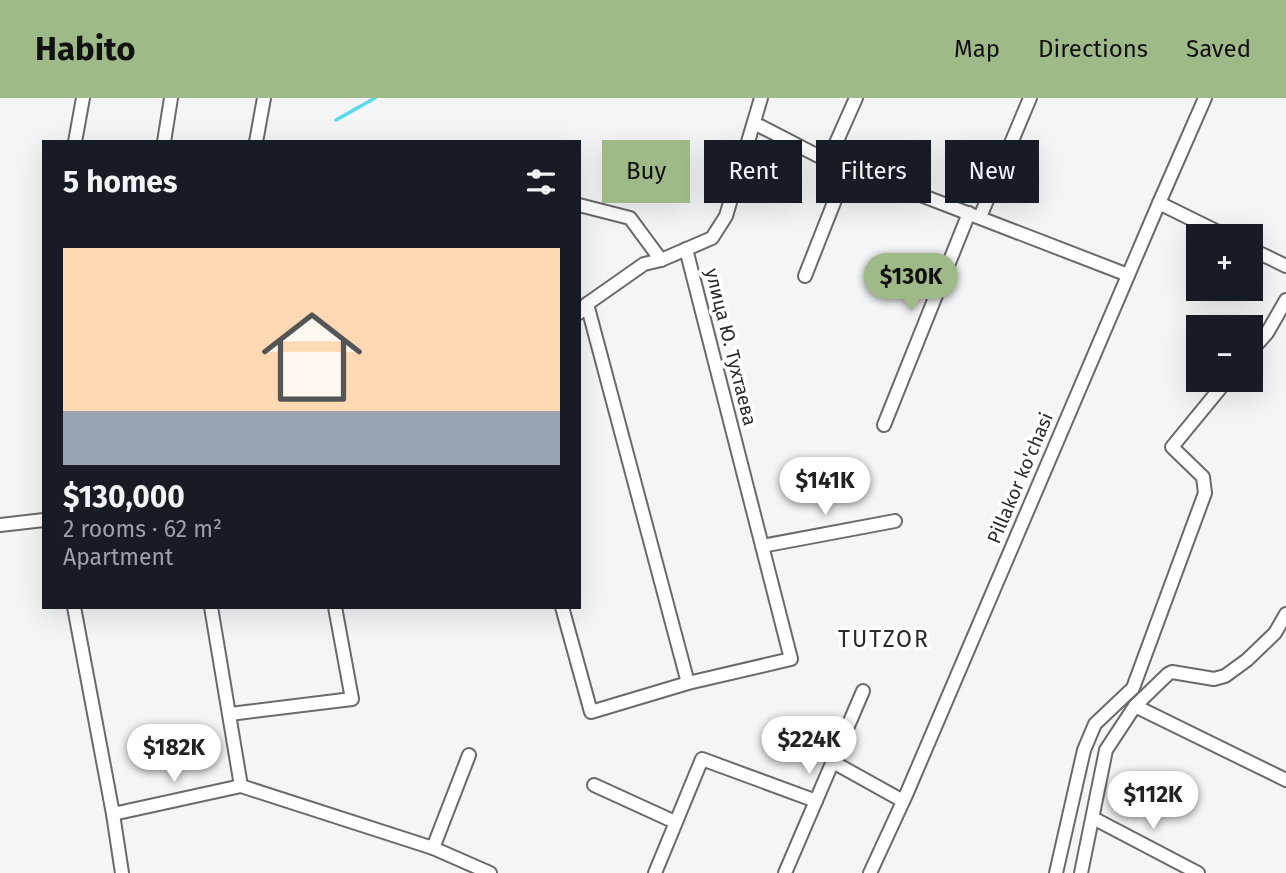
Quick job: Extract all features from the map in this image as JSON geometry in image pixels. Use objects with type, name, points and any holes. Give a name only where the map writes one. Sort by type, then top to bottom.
[{"type":"street","points":[[75,140],[83,98]]},
{"type":"street","points":[[164,140],[172,98]]},
{"type":"street","points":[[256,140],[264,98]]},
{"type":"street","name":"улица Ю. Тухтаева","points":[[583,308],[644,264],[661,260],[712,238],[726,216],[761,98]]},
{"type":"street","points":[[837,140],[856,98]]},
{"type":"street","points":[[884,425],[975,215],[1030,98]]},
{"type":"street","name":"Pillakor ko'chasi","points":[[870,873],[904,801],[1205,98]]},
{"type":"street","points":[[754,123],[816,155]]},
{"type":"street","points":[[931,198],[1128,275]]},
{"type":"street","points":[[1159,202],[1202,224]]},
{"type":"street","points":[[805,276],[834,203]]},
{"type":"street","points":[[581,206],[630,218],[661,260]]},
{"type":"street","name":"улица Ю. Тухтаева","points":[[686,249],[791,659],[688,683]]},
{"type":"street","points":[[1263,255],[1286,266]]},
{"type":"street","points":[[1263,338],[1286,300]]},
{"type":"street","points":[[563,609],[591,712],[688,683],[583,308]]},
{"type":"street","points":[[1056,873],[1084,750],[1095,723],[1133,688],[1205,492],[1203,477],[1172,447],[1217,392]]},
{"type":"street","points":[[0,525],[42,520]]},
{"type":"street","points":[[762,546],[895,521]]},
{"type":"street","points":[[74,609],[122,873]]},
{"type":"street","points":[[211,609],[242,786]]},
{"type":"street","points":[[230,714],[352,699],[335,609]]},
{"type":"street","points":[[1082,873],[1106,750],[1135,706],[1172,672],[1214,679],[1225,676],[1280,636],[1286,614]]},
{"type":"street","points":[[785,873],[863,691]]},
{"type":"street","points":[[1135,706],[1286,780]]},
{"type":"street","points":[[432,848],[469,755]]},
{"type":"street","points":[[655,873],[702,759],[816,801]]},
{"type":"street","points":[[833,762],[904,801]]},
{"type":"street","points":[[594,785],[675,822]]},
{"type":"street","points":[[113,814],[242,786],[432,848],[490,873]]},
{"type":"street","points":[[1093,818],[1198,873]]},
{"type":"waterway","points":[[336,120],[375,98]]},
{"type":"district","name":"TUTZOR","points":[[884,639]]}]
